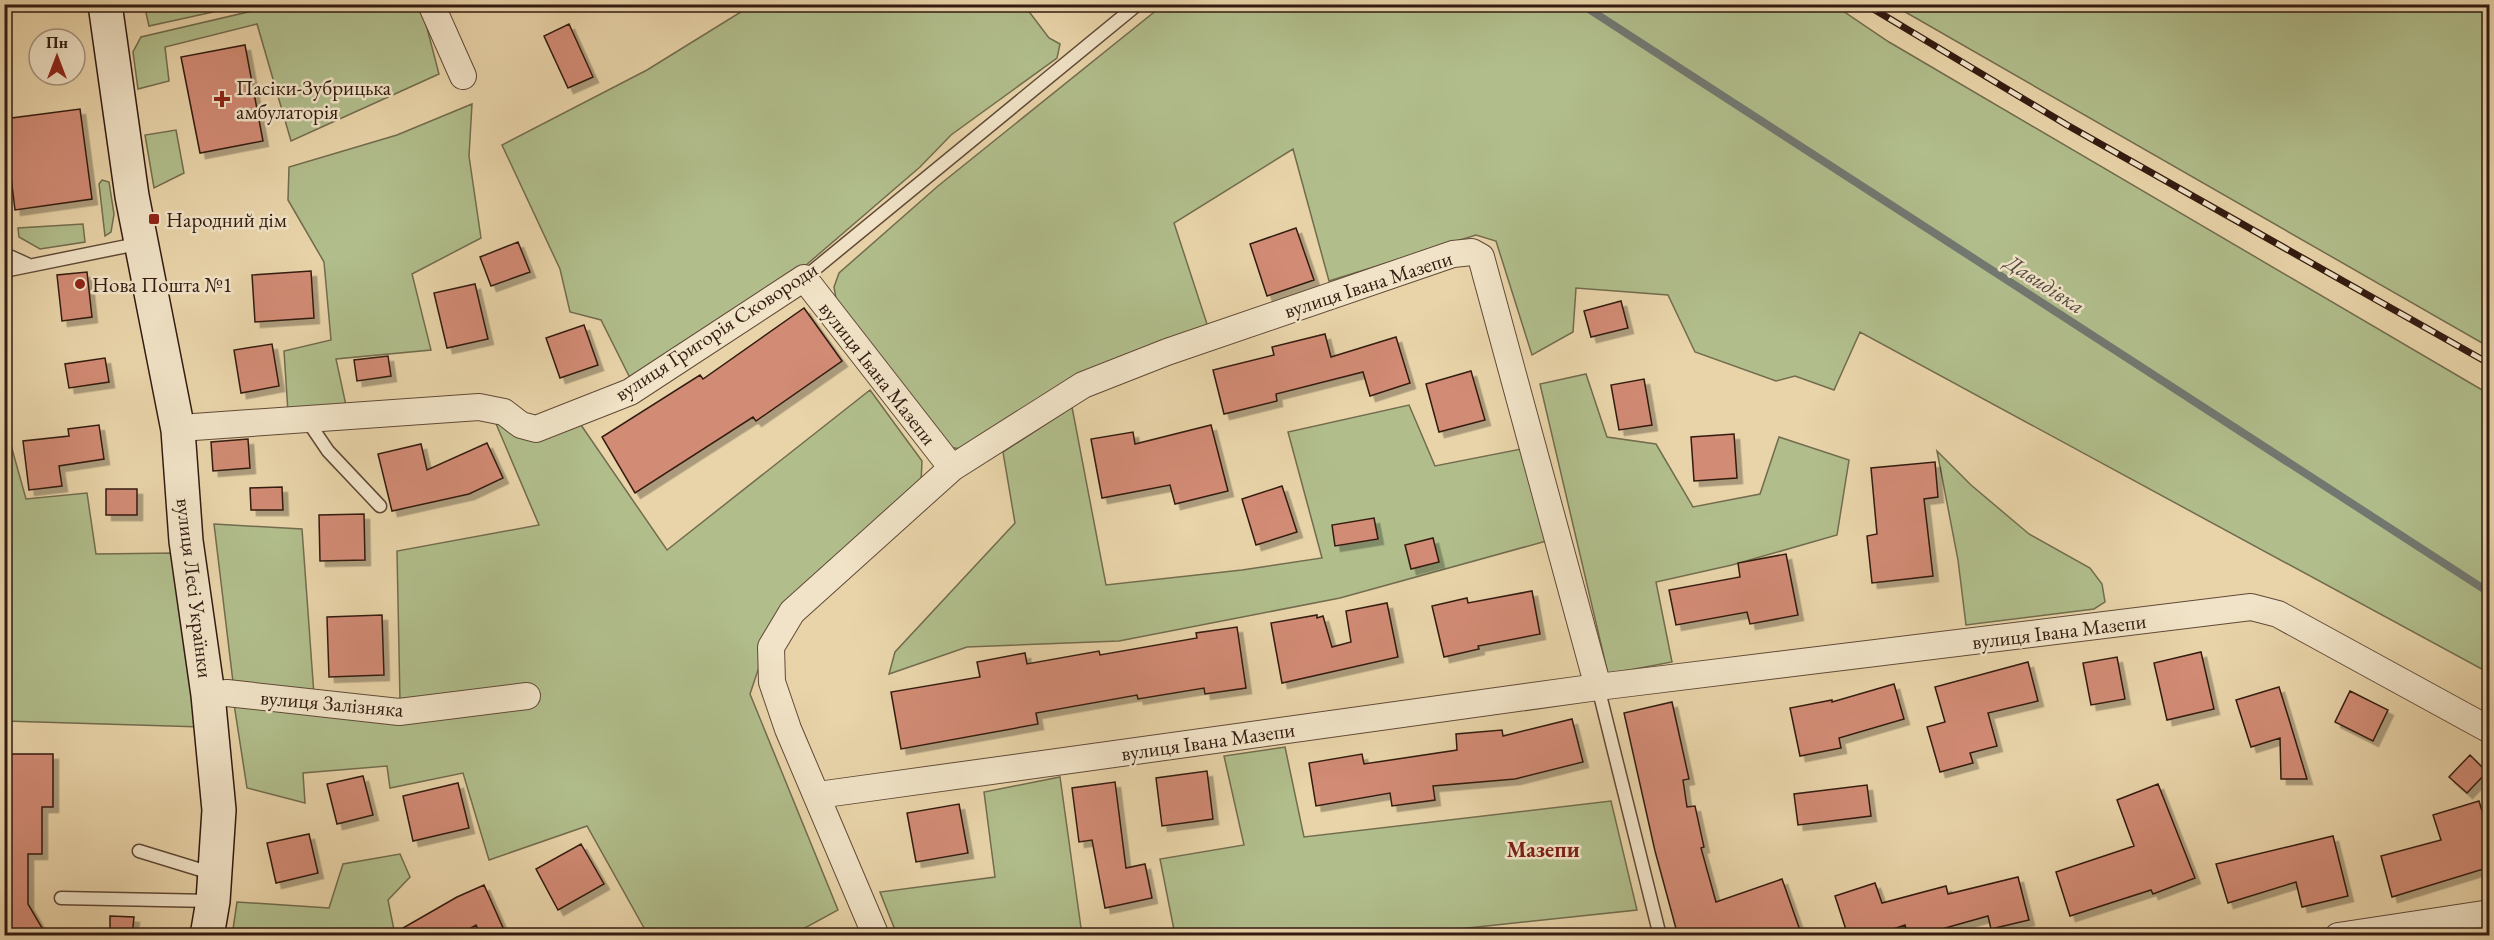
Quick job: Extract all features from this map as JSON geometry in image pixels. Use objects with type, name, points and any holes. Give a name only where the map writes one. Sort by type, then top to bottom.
[{"type":"main road","name":"вулиця Лесі Українки","points":[[105,4],[132,196],[178,430],[186,541],[208,695],[219,810],[214,888],[207,936]]},
{"type":"street","points":[[431,4],[464,76]]},
{"type":"street","name":"вулиця Івана Мазепи","points":[[876,936],[788,729],[772,682],[771,647],[792,612],[952,468],[1083,385],[1167,352],[1453,254],[1472,252],[1481,257],[1598,687]]},
{"type":"street","name":"вулиця Григорія Сковороди","points":[[178,430],[479,407],[504,412],[521,425],[536,429],[630,392],[804,278]]},
{"type":"street","name":"вулиця Івана Мазепи","points":[[804,278],[952,468]]},
{"type":"street","name":"вулиця Івана Мазепи","points":[[818,795],[1598,687],[2251,607],[2278,614],[2490,730]]},
{"type":"street","name":"вулиця Залізняка","points":[[208,695],[227,693],[399,712],[527,696]]},
{"type":"street","points":[[2338,936],[2490,913]]},
{"type":"lane","name":"вулиця Григорія Сковороди","points":[[804,278],[1138,4]]},
{"type":"lane","points":[[4,270],[143,243]]},
{"type":"lane","points":[[4,249],[7,255],[27,264]]},
{"type":"lane","points":[[307,420],[328,451],[380,506]]},
{"type":"lane","points":[[1598,687],[1660,936]]},
{"type":"lane","points":[[139,851],[214,888]]},
{"type":"lane","points":[[61,898],[214,888]]},
{"type":"green space","points":[[144,4],[245,4],[245,5],[149,26]]},
{"type":"green space","points":[[2352,4],[2364,12],[2369,5],[2489,5],[2489,347],[1893,5]]},
{"type":"green space","points":[[278,5],[421,5],[439,74],[291,141],[257,24],[165,47],[169,81],[138,89],[133,52],[141,37]]},
{"type":"green space","points":[[752,5],[1024,5],[1049,38],[1060,44],[1057,58],[951,135],[920,167],[798,272],[631,380],[601,320],[570,312],[560,269],[502,145],[647,70]]},
{"type":"green space","points":[[1163,5],[1834,5],[1889,42],[2489,394],[2489,673],[1860,332],[1834,390],[1795,376],[1776,381],[1695,352],[1668,295],[1576,288],[1573,332],[1532,355],[1496,241],[1476,235],[1329,281],[1293,149],[1174,223],[1208,327],[962,449],[947,447],[837,304],[834,287],[839,273],[938,186]]},
{"type":"green space","points":[[472,104],[469,156],[481,238],[412,274],[431,350],[336,359],[347,410],[288,412],[284,351],[331,340],[324,262],[288,200],[289,167],[397,135]]},
{"type":"green space","points":[[176,130],[184,173],[154,188],[145,135]]},
{"type":"green space","points":[[102,180],[109,182],[114,214],[111,232],[105,236],[99,184]]},
{"type":"green space","points":[[83,224],[85,242],[40,249],[19,237],[18,228]]},
{"type":"green space","points":[[1586,374],[1607,437],[1656,444],[1693,507],[1760,494],[1779,437],[1849,460],[1837,535],[1732,565],[1656,582],[1672,662],[1608,674],[1540,384]]},
{"type":"green space","points":[[870,390],[922,461],[921,483],[777,613],[750,694],[838,910],[792,935],[648,935],[587,826],[489,860],[463,773],[390,788],[387,766],[303,773],[305,803],[247,788],[234,704],[400,701],[397,551],[539,525],[494,419],[542,440],[581,425],[667,550]]},
{"type":"green space","points":[[1409,405],[1435,466],[1521,449],[1550,540],[1340,598],[1119,641],[967,647],[889,674],[895,652],[1015,523],[1003,452],[1072,407],[1106,585],[1242,570],[1322,558],[1288,432]]},
{"type":"green space","points":[[4,420],[26,499],[87,493],[96,554],[175,553],[202,727],[5,721]]},
{"type":"green space","points":[[1937,451],[1971,485],[2029,534],[2090,568],[2102,584],[2105,602],[2094,609],[1966,625],[1958,560]]},
{"type":"green space","points":[[214,524],[302,529],[314,695],[233,682]]},
{"type":"green space","points":[[1285,747],[1304,837],[1611,801],[1637,910],[1403,935],[1175,935],[1160,859],[1244,845],[1224,756]]},
{"type":"green space","points":[[1060,777],[1082,935],[897,935],[880,892],[995,877],[984,792]]},
{"type":"green space","points":[[400,854],[410,877],[388,900],[395,935],[232,936],[237,902],[329,908],[343,864]]},
{"type":"building","points":[[569,24],[593,77],[568,88],[544,36]]},
{"type":"building","name":"Пасіки-Зубрицька амбулаторія","points":[[245,45],[263,141],[200,153],[181,57]]},
{"type":"building","points":[[80,109],[92,199],[15,210],[4,119]]},
{"type":"building","points":[[1296,228],[1314,280],[1267,296],[1250,244]]},
{"type":"building","points":[[518,242],[530,272],[491,286],[480,257]]},
{"type":"building","points":[[311,271],[314,318],[255,322],[252,275]]},
{"type":"building","points":[[87,272],[92,317],[62,321],[57,275]]},
{"type":"building","points":[[475,284],[488,339],[447,348],[434,293]]},
{"type":"building","points":[[1621,301],[1628,328],[1591,337],[1584,311]]},
{"type":"building","points":[[804,308],[842,361],[756,421],[753,417],[635,493],[602,437],[700,375],[703,379]]},
{"type":"building","points":[[584,325],[598,365],[560,378],[546,338]]},
{"type":"building","points":[[1325,334],[1331,357],[1396,337],[1410,383],[1370,396],[1363,372],[1276,394],[1277,401],[1224,414],[1213,370],[1274,355],[1272,347]]},
{"type":"building","points":[[272,344],[279,386],[241,393],[234,350]]},
{"type":"building","points":[[388,356],[391,376],[357,381],[354,360]]},
{"type":"building","points":[[105,358],[109,382],[69,388],[65,364]]},
{"type":"building","points":[[1471,371],[1485,420],[1439,432],[1426,384]]},
{"type":"building","points":[[1644,379],[1652,425],[1619,430],[1611,385]]},
{"type":"building","points":[[99,425],[104,459],[59,466],[62,486],[29,490],[23,441],[69,436],[68,429]]},
{"type":"building","points":[[1211,425],[1228,491],[1175,504],[1170,485],[1102,498],[1091,439],[1133,432],[1135,444]]},
{"type":"building","points":[[1734,434],[1737,478],[1694,481],[1691,437]]},
{"type":"building","points":[[248,439],[250,468],[213,471],[211,442]]},
{"type":"building","points":[[487,443],[503,478],[469,494],[392,511],[378,454],[421,444],[427,470]]},
{"type":"building","points":[[1935,462],[1938,497],[1924,499],[1933,576],[1872,583],[1867,536],[1877,534],[1871,468]]},
{"type":"building","points":[[1282,486],[1297,532],[1256,545],[1242,499]]},
{"type":"building","points":[[282,487],[283,510],[251,510],[250,488]]},
{"type":"building","points":[[106,489],[137,489],[137,515],[106,515]]},
{"type":"building","points":[[364,514],[365,560],[320,561],[319,515]]},
{"type":"building","points":[[1374,518],[1378,539],[1335,546],[1332,525]]},
{"type":"building","points":[[1433,538],[1439,562],[1411,569],[1405,545]]},
{"type":"building","points":[[1786,554],[1798,615],[1750,624],[1747,612],[1676,625],[1669,590],[1740,577],[1738,563]]},
{"type":"building","points":[[1532,591],[1540,634],[1478,646],[1479,649],[1444,657],[1432,606],[1467,598],[1468,603]]},
{"type":"building","points":[[1387,603],[1398,657],[1282,683],[1271,623],[1323,616],[1332,647],[1351,642],[1346,611]]},
{"type":"building","points":[[382,615],[384,675],[329,677],[327,617]]},
{"type":"building","points":[[1237,627],[1246,688],[1205,694],[1204,688],[1138,699],[1137,695],[1036,713],[1038,724],[901,749],[891,692],[980,677],[977,662],[1025,653],[1027,664],[1099,651],[1100,655],[1197,638],[1196,633]]},
{"type":"building","points":[[2201,652],[2214,709],[2167,720],[2154,663]]},
{"type":"building","points":[[2117,657],[2125,699],[2091,705],[2083,663]]},
{"type":"building","points":[[2028,662],[2038,701],[1988,713],[1997,746],[1970,753],[1973,763],[1940,772],[1927,727],[1945,722],[1935,687]]},
{"type":"building","points":[[1894,684],[1904,719],[1839,738],[1841,748],[1800,756],[1790,708],[1832,700],[1832,702]]},
{"type":"building","points":[[2279,687],[2307,779],[2281,779],[2280,738],[2251,747],[2236,700]]},
{"type":"building","points":[[2350,691],[2388,710],[2373,741],[2335,722]]},
{"type":"building","points":[[1672,702],[1689,779],[1683,780],[1687,807],[1695,806],[1704,847],[1701,848],[1716,902],[1782,879],[1802,936],[1678,936],[1655,851],[1624,713]]},
{"type":"building","points":[[1572,719],[1583,762],[1515,779],[1433,786],[1435,800],[1392,806],[1390,793],[1316,806],[1309,763],[1362,754],[1364,764],[1457,750],[1456,734],[1502,730],[1503,736]]},
{"type":"building","points":[[10,754],[53,754],[53,807],[42,807],[42,854],[28,854],[28,904],[45,933],[4,934],[4,802],[10,802]]},
{"type":"building","points":[[2470,755],[2487,772],[2467,793],[2449,777]]},
{"type":"building","points":[[1207,771],[1213,819],[1162,826],[1156,778]]},
{"type":"building","points":[[363,776],[373,815],[337,824],[327,784]]},
{"type":"building","points":[[1115,782],[1126,868],[1145,864],[1152,898],[1105,908],[1092,840],[1079,842],[1072,788]]},
{"type":"building","points":[[458,783],[469,828],[413,841],[403,796]]},
{"type":"building","points":[[2158,784],[2195,878],[2153,894],[2151,890],[2070,916],[2056,872],[2134,846],[2117,800]]},
{"type":"building","points":[[1867,785],[1871,816],[1798,825],[1794,794]]},
{"type":"building","points":[[2479,801],[2490,838],[2490,867],[2392,897],[2381,856],[2441,840],[2433,815]]},
{"type":"building","points":[[959,804],[968,853],[916,862],[907,813]]},
{"type":"building","points":[[309,834],[318,873],[276,883],[267,843]]},
{"type":"building","points":[[2333,836],[2348,896],[2302,907],[2296,882],[2228,903],[2216,864]]},
{"type":"building","points":[[581,844],[604,884],[558,910],[536,869]]},
{"type":"building","points":[[2018,877],[2029,920],[1991,929],[1988,916],[1917,936],[1908,936],[1905,925],[1873,936],[1848,936],[1835,896],[1875,883],[1882,903],[1946,886],[1948,894]]},
{"type":"building","points":[[484,885],[504,930],[491,936],[481,936],[476,925],[457,936],[389,936],[457,897]]},
{"type":"building","points":[[110,916],[134,917],[132,936],[110,936]]},
{"type":"waterway","name":"Давидівка","points":[[1581,4],[2490,593]]},
{"type":"railway","points":[[1865,4],[2067,125],[2490,364]]},
{"type":"place","name":"Пасіки-Зубрицька амбулаторія","points":[[222,99]]},
{"type":"place","name":"Народний дім","points":[[154,219]]},
{"type":"place","name":"Нова Пошта №1","points":[[80,284]]},
{"type":"district","name":"Мазепи","points":[[1543,849]]}]
